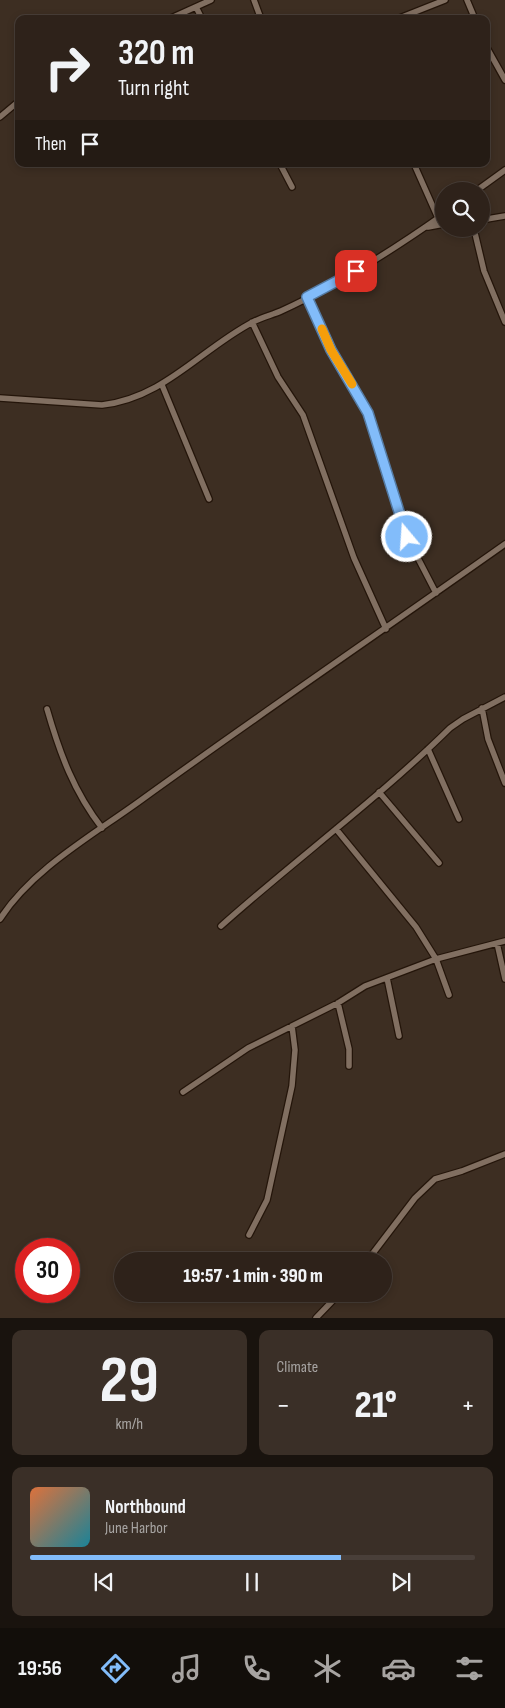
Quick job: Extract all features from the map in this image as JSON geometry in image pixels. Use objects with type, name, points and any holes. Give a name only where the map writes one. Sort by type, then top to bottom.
[{"type":"street","points":[[178,15],[211,0]]},
{"type":"street","points":[[254,0],[260,15]]},
{"type":"street","points":[[407,15],[445,0]]},
{"type":"street","points":[[467,0],[473,15]]},
{"type":"street","points":[[196,7],[200,15]]},
{"type":"street","points":[[490,53],[505,80]]},
{"type":"street","points":[[0,116],[15,104]]},
{"type":"street","points":[[282,167],[292,187]]},
{"type":"street","points":[[416,167],[435,204]]},
{"type":"street","points":[[488,182],[505,170]]},
{"type":"street","points":[[490,218],[505,216]]},
{"type":"street","points":[[0,398],[102,405],[127,401],[162,385],[252,322],[281,311],[356,271],[435,220]]},
{"type":"street","points":[[423,228],[435,226]]},
{"type":"street","points":[[476,237],[484,271],[505,322]]},
{"type":"street","points":[[307,297],[331,350],[368,413],[407,537],[436,593]]},
{"type":"street","points":[[252,322],[278,377],[303,415],[354,558],[386,629]]},
{"type":"street","points":[[162,385],[209,499]]},
{"type":"street","points":[[0,918],[13,898],[36,876],[505,544]]},
{"type":"street","points":[[221,926],[463,719],[505,697]]},
{"type":"street","points":[[482,708],[488,739],[505,783]]},
{"type":"street","points":[[47,709],[69,777],[87,809],[102,828]]},
{"type":"street","points":[[428,749],[459,819]]},
{"type":"street","points":[[379,792],[439,863]]},
{"type":"street","points":[[336,829],[396,901],[436,959],[449,995]]},
{"type":"street","points":[[183,1092],[248,1048],[338,1003],[365,986],[436,959],[497,944],[505,940]]},
{"type":"street","points":[[497,944],[505,979]]},
{"type":"street","points":[[387,978],[399,1036]]},
{"type":"street","points":[[338,1003],[348,1049],[349,1066]]},
{"type":"street","points":[[249,1235],[267,1200],[292,1086],[295,1050],[292,1026]]},
{"type":"street","points":[[374,1252],[415,1198],[435,1179],[462,1171],[505,1154]]},
{"type":"street","points":[[316,1318],[331,1302]]},
{"type":"slow traffic","points":[[322,329],[331,350],[352,384]]},
{"type":"route","points":[[356,271],[307,297],[331,350],[368,413],[407,537]]}]
